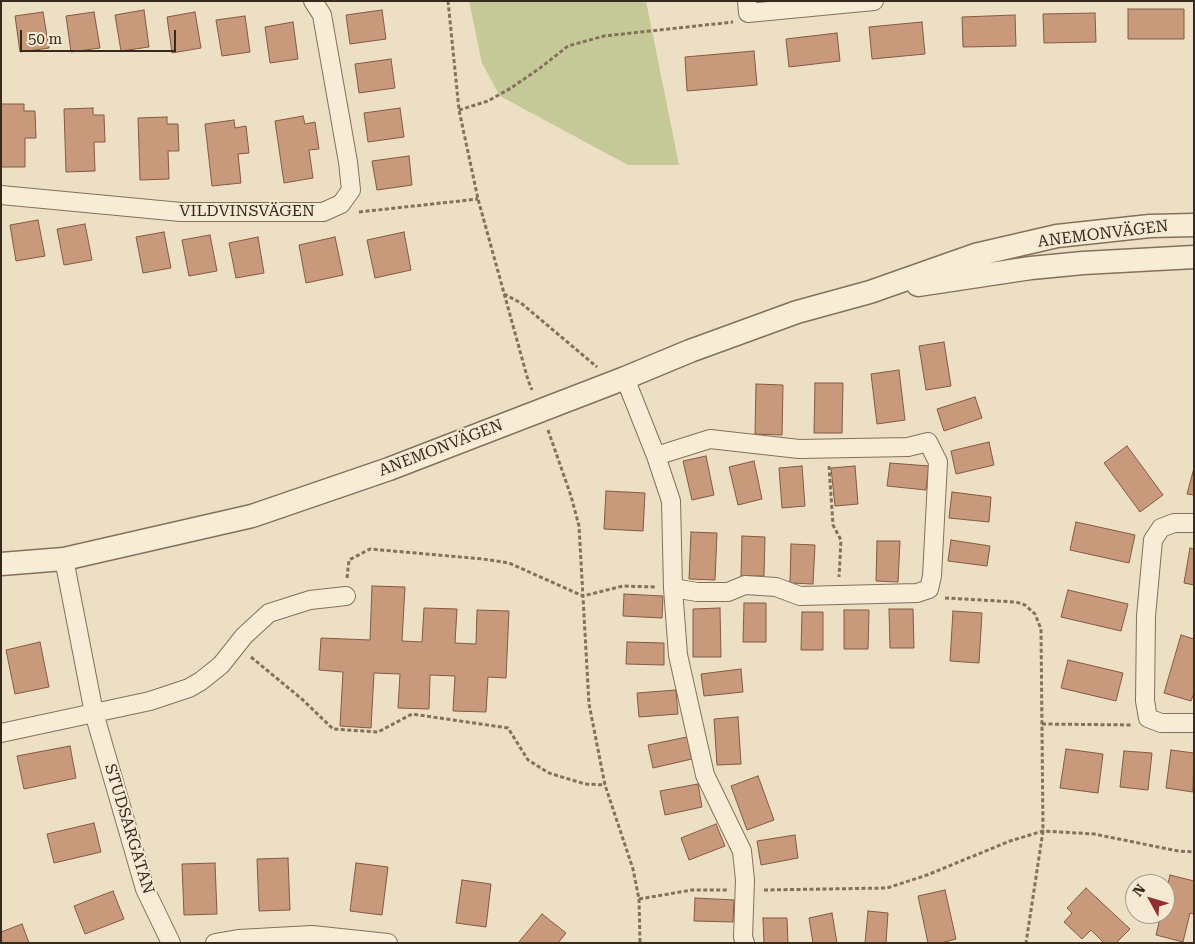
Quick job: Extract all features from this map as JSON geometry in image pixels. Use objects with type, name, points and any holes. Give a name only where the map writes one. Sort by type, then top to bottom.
[{"type":"street","points":[[313,1],[322,15],[352,190],[340,204]]},
{"type":"street","points":[[747,7],[874,1]]},
{"type":"street","name":"VILDVINSVÄGEN","points":[[1,195],[181,212],[323,212],[340,204]]},
{"type":"street","name":"ANEMONVÄGEN","points":[[1,564],[64,559],[252,516],[389,468],[625,378],[690,351],[797,312],[870,292],[975,255],[1057,236],[1150,226],[1194,225]]},
{"type":"street","name":"ANEMONVÄGEN","points":[[870,292],[1030,268],[1194,257]]},
{"type":"street","points":[[625,378],[656,456],[671,501],[673,588],[678,654],[705,775],[742,851],[745,890],[743,937],[745,943]]},
{"type":"street","points":[[656,456],[710,439],[798,449],[908,447],[928,442],[938,462],[932,576],[929,589],[917,593],[800,596],[776,587],[745,585],[728,592],[697,592],[673,588]]},
{"type":"street","points":[[1194,523],[1174,523],[1161,528],[1153,540],[1146,616],[1145,701],[1148,718],[1161,722],[1194,723]]},
{"type":"street","name":"STUDSARGATAN","points":[[64,559],[94,713],[145,889],[171,943]]},
{"type":"street","points":[[1,733],[150,701],[189,688],[221,665],[244,636],[269,613],[310,600],[346,596]]},
{"type":"street","points":[[215,943],[312,935],[388,943]]},
{"type":"path","points":[[448,1],[459,110],[478,199],[528,380],[534,395]]},
{"type":"path","points":[[459,110],[488,101],[512,88],[568,46],[604,36],[737,21],[747,7]]},
{"type":"path","points":[[340,204],[355,213],[478,199]]},
{"type":"path","points":[[504,294],[521,303],[599,369]]},
{"type":"path","points":[[546,424],[571,496],[579,526],[589,704],[605,785],[633,869],[639,900],[640,943]]},
{"type":"path","points":[[828,448],[833,525],[841,540],[837,596]]},
{"type":"path","points":[[346,596],[349,560],[370,549],[509,563],[583,596],[623,586],[673,588]]},
{"type":"path","points":[[929,589],[942,598],[1016,602],[1025,605],[1031,609],[1041,629],[1043,831],[1026,943]]},
{"type":"path","points":[[236,646],[303,700],[333,728],[378,732],[412,714],[508,728],[528,760],[549,773],[585,784],[605,785]]},
{"type":"path","points":[[1042,724],[1137,725],[1148,718]]},
{"type":"path","points":[[639,900],[692,890],[887,888],[927,875],[1010,841],[1043,831],[1094,834],[1178,851],[1194,852]]},
{"type":"green space","points":[[469,1],[646,1],[679,165],[628,165],[500,96],[482,63]]},
{"type":"building","points":[[1128,9],[1184,9],[1184,39],[1128,39]]},
{"type":"building","points":[[144,10],[149,47],[121,51],[115,15]]},
{"type":"building","points":[[382,10],[386,39],[350,44],[346,15]]},
{"type":"building","points":[[43,12],[49,48],[20,52],[15,16]]},
{"type":"building","points":[[94,12],[100,48],[71,52],[66,16]]},
{"type":"building","points":[[195,12],[201,48],[172,53],[167,17]]},
{"type":"building","points":[[1095,13],[1096,42],[1044,43],[1043,14]]},
{"type":"building","points":[[1015,15],[1016,46],[963,47],[962,17]]},
{"type":"building","points":[[245,16],[250,52],[222,56],[216,20]]},
{"type":"building","points":[[293,22],[298,59],[270,63],[265,27]]},
{"type":"building","points":[[922,22],[925,54],[872,59],[869,27]]},
{"type":"building","points":[[837,33],[840,61],[789,67],[786,39]]},
{"type":"building","points":[[754,51],[757,85],[687,91],[685,57]]},
{"type":"building","points":[[391,59],[395,88],[359,93],[355,64]]},
{"type":"building","points":[[1,104],[24,104],[24,111],[35,111],[36,138],[25,138],[25,167],[1,167]]},
{"type":"building","points":[[93,108],[93,115],[104,115],[105,142],[94,142],[95,171],[66,172],[64,109]]},
{"type":"building","points":[[400,108],[404,137],[368,142],[364,113]]},
{"type":"building","points":[[303,116],[305,124],[315,122],[319,149],[309,150],[313,178],[284,183],[275,121]]},
{"type":"building","points":[[167,117],[167,124],[178,124],[179,151],[168,151],[169,179],[140,180],[138,118]]},
{"type":"building","points":[[234,120],[235,128],[246,126],[249,153],[238,154],[241,183],[212,186],[205,124]]},
{"type":"building","points":[[409,156],[412,185],[377,190],[372,161]]},
{"type":"building","points":[[38,220],[45,256],[16,261],[10,225]]},
{"type":"building","points":[[85,224],[92,260],[64,265],[57,229]]},
{"type":"building","points":[[164,232],[171,268],[143,273],[136,237]]},
{"type":"building","points":[[404,232],[411,270],[375,278],[367,240]]},
{"type":"building","points":[[210,235],[217,271],[189,276],[182,240]]},
{"type":"building","points":[[258,237],[264,273],[236,278],[229,243]]},
{"type":"building","points":[[335,237],[343,275],[306,283],[299,245]]},
{"type":"building","points":[[944,342],[951,386],[926,390],[919,346]]},
{"type":"building","points":[[899,370],[905,420],[877,424],[871,374]]},
{"type":"building","points":[[815,383],[843,383],[842,433],[814,433]]},
{"type":"building","points":[[756,384],[783,385],[782,435],[755,434]]},
{"type":"building","points":[[975,397],[982,418],[944,431],[937,409]]},
{"type":"building","points":[[989,442],[994,465],[956,474],[951,451]]},
{"type":"building","points":[[1127,446],[1163,495],[1140,512],[1104,463]]},
{"type":"building","points":[[706,456],[714,495],[692,500],[683,461]]},
{"type":"building","points":[[754,461],[762,499],[738,505],[729,467]]},
{"type":"building","points":[[890,463],[929,466],[926,490],[887,486]]},
{"type":"building","points":[[802,466],[805,506],[782,508],[779,468]]},
{"type":"building","points":[[855,466],[858,504],[835,506],[831,468]]},
{"type":"building","points":[[1194,468],[1194,495],[1187,494]]},
{"type":"building","points":[[606,491],[645,493],[643,531],[604,529]]},
{"type":"building","points":[[952,492],[991,497],[989,522],[949,518]]},
{"type":"building","points":[[1076,522],[1135,535],[1129,563],[1070,550]]},
{"type":"building","points":[[691,532],[717,533],[715,580],[689,579]]},
{"type":"building","points":[[742,536],[765,537],[764,576],[741,576]]},
{"type":"building","points":[[951,540],[990,546],[987,566],[948,561]]},
{"type":"building","points":[[877,541],[900,541],[898,582],[876,581]]},
{"type":"building","points":[[791,544],[815,545],[813,584],[790,583]]},
{"type":"building","points":[[1190,548],[1194,549],[1194,585],[1184,583]]},
{"type":"building","points":[[372,586],[405,587],[402,641],[422,642],[424,608],[457,609],[455,643],[476,644],[477,610],[509,611],[506,678],[488,677],[486,712],[453,711],[455,676],[430,675],[429,709],[398,708],[400,674],[374,673],[371,728],[340,726],[343,672],[319,670],[321,638],[370,640]]},
{"type":"building","points":[[1068,590],[1128,604],[1121,631],[1061,617]]},
{"type":"building","points":[[624,594],[663,596],[662,618],[623,616]]},
{"type":"building","points":[[744,603],[766,603],[766,642],[743,642]]},
{"type":"building","points":[[720,608],[721,657],[693,657],[693,609]]},
{"type":"building","points":[[889,609],[913,609],[914,648],[890,648]]},
{"type":"building","points":[[844,610],[869,610],[868,649],[844,649]]},
{"type":"building","points":[[953,611],[982,613],[979,663],[950,661]]},
{"type":"building","points":[[802,612],[823,612],[823,650],[801,650]]},
{"type":"building","points":[[1181,635],[1194,639],[1194,693],[1191,701],[1164,693]]},
{"type":"building","points":[[40,642],[49,687],[15,694],[6,650]]},
{"type":"building","points":[[627,642],[664,643],[664,665],[626,664]]},
{"type":"building","points":[[1068,660],[1123,673],[1116,701],[1061,688]]},
{"type":"building","points":[[741,669],[743,692],[704,696],[701,674]]},
{"type":"building","points":[[676,690],[678,714],[639,717],[637,693]]},
{"type":"building","points":[[738,717],[741,764],[717,765],[714,719]]},
{"type":"building","points":[[687,737],[692,759],[653,768],[648,745]]},
{"type":"building","points":[[70,746],[76,778],[24,789],[17,756]]},
{"type":"building","points":[[1066,749],[1103,754],[1098,793],[1060,788]]},
{"type":"building","points":[[1171,750],[1194,753],[1193,792],[1166,788]]},
{"type":"building","points":[[1124,751],[1152,753],[1148,790],[1120,787]]},
{"type":"building","points":[[758,776],[774,820],[747,830],[731,786]]},
{"type":"building","points":[[698,784],[702,807],[665,815],[660,791]]},
{"type":"building","points":[[94,823],[101,852],[54,863],[47,834]]},
{"type":"building","points":[[716,824],[725,846],[689,860],[681,838]]},
{"type":"building","points":[[795,835],[798,858],[761,865],[757,841]]},
{"type":"building","points":[[288,858],[290,910],[259,911],[257,859]]},
{"type":"building","points":[[215,863],[217,914],[184,915],[182,864]]},
{"type":"building","points":[[356,863],[388,867],[382,915],[350,911]]},
{"type":"building","points":[[1175,876],[1194,881],[1194,914],[1190,913],[1183,942],[1156,935],[1159,924],[1175,924]]},
{"type":"building","points":[[462,880],[491,884],[486,927],[456,923]]},
{"type":"building","points":[[1086,888],[1130,929],[1116,943],[1104,943],[1091,930],[1082,939],[1064,922],[1072,913],[1067,908]]},
{"type":"building","points":[[945,890],[956,939],[941,943],[928,943],[918,896]]},
{"type":"building","points":[[113,891],[124,919],[85,934],[74,906]]},
{"type":"building","points":[[695,898],[734,900],[733,922],[694,921]]},
{"type":"building","points":[[868,911],[888,913],[886,943],[865,943]]},
{"type":"building","points":[[832,913],[837,943],[813,943],[809,918]]},
{"type":"building","points":[[542,914],[566,933],[558,943],[518,943]]},
{"type":"building","points":[[763,918],[787,918],[788,943],[764,943]]},
{"type":"building","points":[[22,924],[29,943],[1,943],[1,932]]}]
